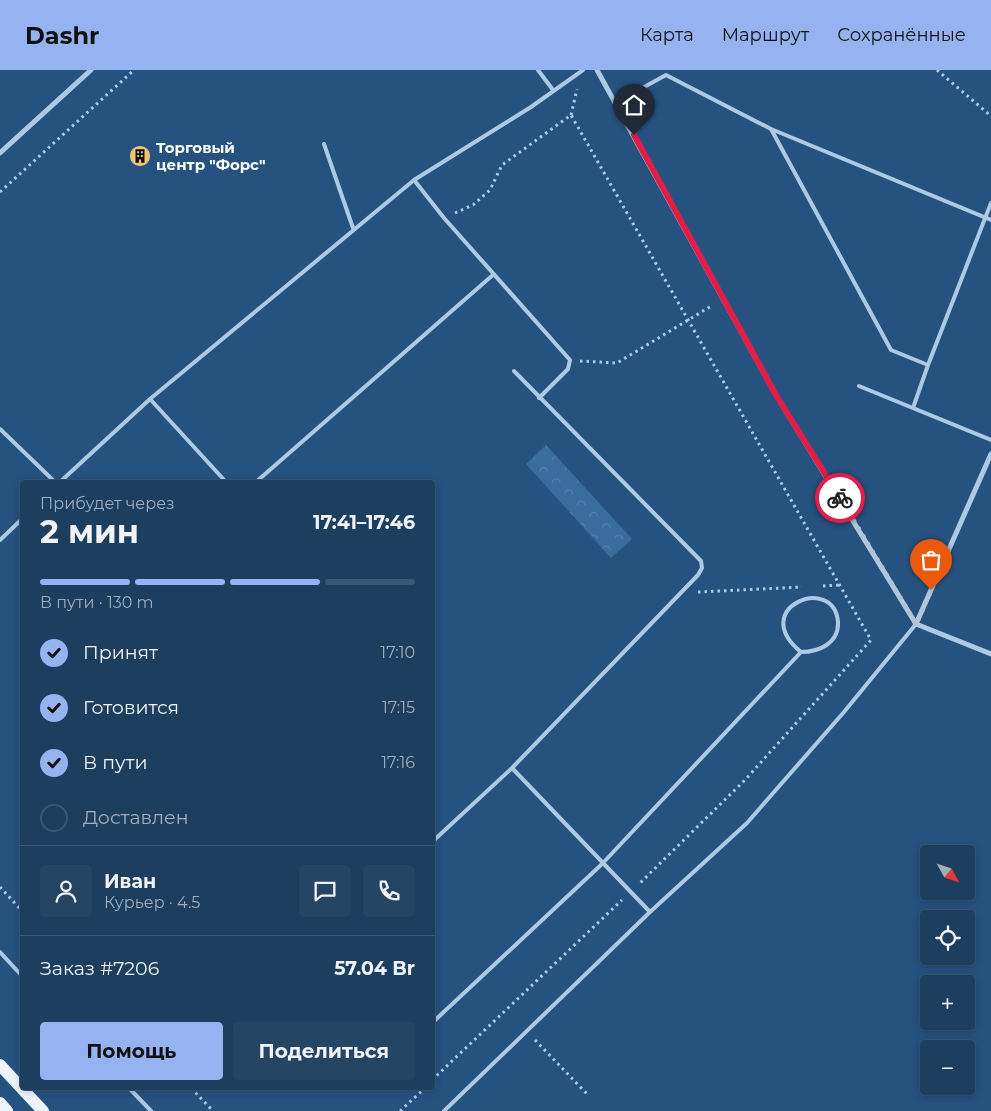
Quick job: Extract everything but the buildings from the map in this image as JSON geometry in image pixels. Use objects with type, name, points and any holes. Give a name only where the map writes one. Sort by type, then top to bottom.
[{"type":"main road","points":[[0,1066],[20,1087]]},
{"type":"main road","points":[[23,1090],[43,1111]]},
{"type":"main road","points":[[0,1103],[7,1111]]},
{"type":"street","points":[[0,153],[92,70]]},
{"type":"street","points":[[597,70],[776,395],[916,624],[991,654]]},
{"type":"street","points":[[916,624],[991,454]]},
{"type":"lane","points":[[538,70],[553,90]]},
{"type":"lane","points":[[62,480],[150,399],[353,228],[414,180],[531,107],[583,70]]},
{"type":"lane","points":[[615,103],[666,75],[771,129],[991,220]]},
{"type":"lane","points":[[771,129],[891,350],[928,365]]},
{"type":"lane","points":[[324,144],[353,228]]},
{"type":"lane","points":[[414,180],[444,218],[570,360],[568,369],[539,398]]},
{"type":"lane","points":[[913,408],[991,203]]},
{"type":"lane","points":[[258,480],[494,274]]},
{"type":"lane","points":[[435,839],[512,768],[698,576],[702,568],[701,561],[514,371]]},
{"type":"lane","points":[[859,386],[991,440]]},
{"type":"lane","points":[[150,399],[224,480]]},
{"type":"lane","points":[[0,429],[53,480]]},
{"type":"lane","points":[[0,540],[20,521]]},
{"type":"lane","points":[[435,1020],[602,864],[801,652],[820,650],[830,643],[836,633],[836,614],[830,605],[820,599],[810,597],[799,600],[790,607],[784,617],[786,635],[801,652]]},
{"type":"lane","points":[[444,1111],[650,912],[747,823],[844,712],[916,624]]},
{"type":"lane","points":[[512,768],[650,912]]},
{"type":"lane","points":[[0,952],[20,974]]},
{"type":"lane","points":[[131,1090],[151,1111]]},
{"type":"path","points":[[0,192],[134,70]]},
{"type":"path","points":[[444,218],[473,205],[490,190],[502,164],[570,115],[583,70]]},
{"type":"path","points":[[937,70],[991,116]]},
{"type":"path","points":[[435,1077],[631,892],[745,780],[871,640],[570,115]]},
{"type":"path","points":[[570,360],[618,362],[724,298]]},
{"type":"path","points":[[820,586],[840,585]]},
{"type":"path","points":[[681,593],[810,586]]},
{"type":"path","points":[[0,887],[20,909]]},
{"type":"path","points":[[527,1032],[588,1095]]},
{"type":"path","points":[[193,1090],[213,1111]]},
{"type":"path","points":[[416,1096],[418,1090]]},
{"type":"path","points":[[400,1111],[423,1090]]},
{"type":"green space","points":[[546,445],[632,539],[611,558],[526,464]]},
{"type":"way so far","points":[[840,498],[916,624],[931,590]]},
{"type":"place","name":"Торговый центр \"Форс\"","points":[[140,156]]},
{"type":"route","points":[[634,135],[776,395],[840,498]]}]
